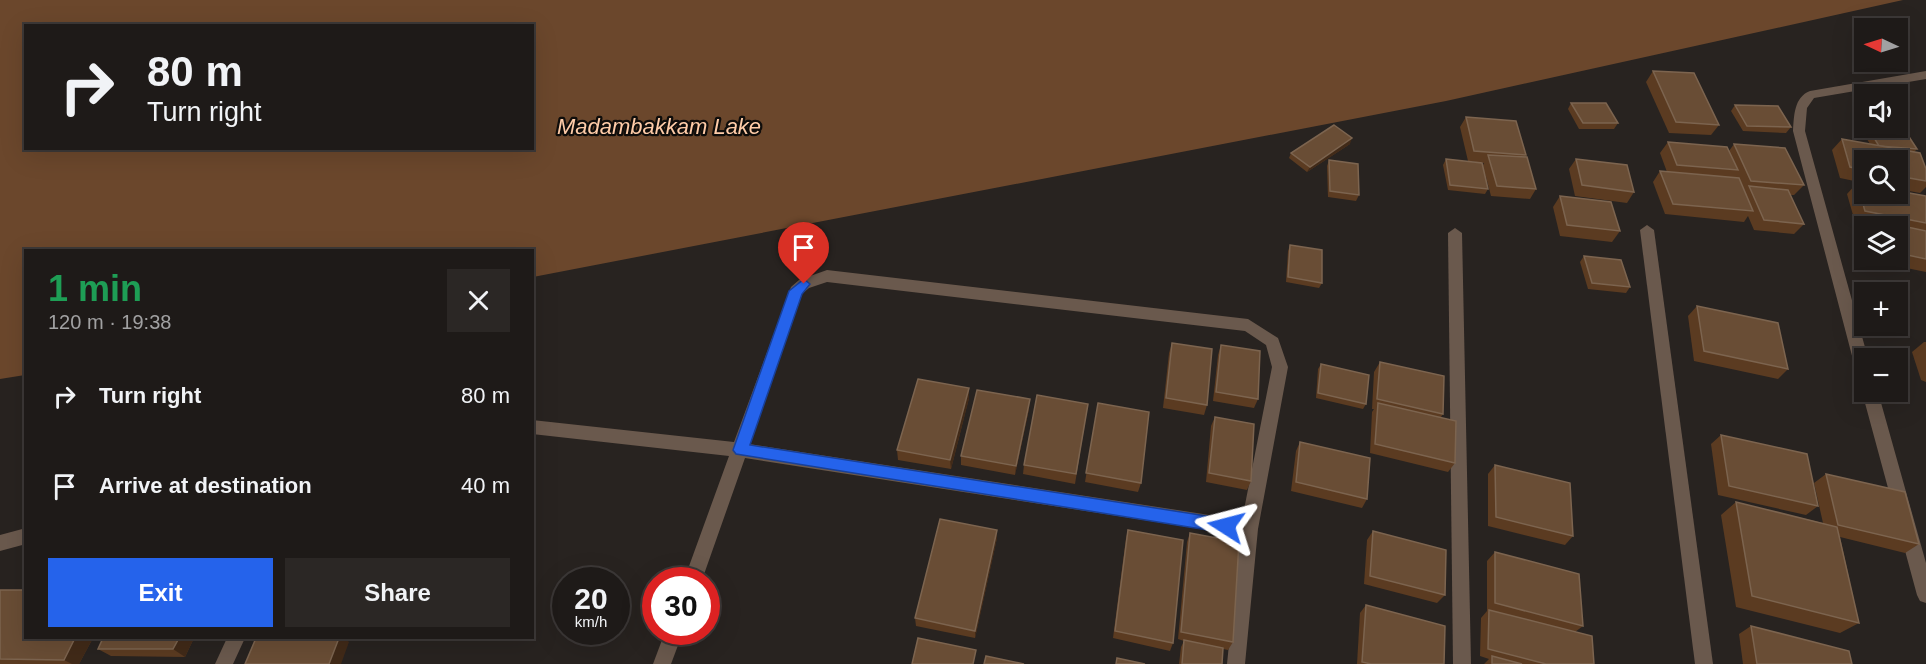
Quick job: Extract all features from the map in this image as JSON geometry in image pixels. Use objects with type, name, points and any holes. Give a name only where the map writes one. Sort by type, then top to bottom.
[{"type":"street","points":[[1858,348],[1799,132],[1801,107],[1810,95],[1926,75]]},
{"type":"street","points":[[1647,230],[1704,664]]},
{"type":"street","points":[[1455,233],[1462,664]]},
{"type":"street","points":[[698,567],[796,291],[804,284],[827,276],[1248,325],[1273,342],[1280,367],[1249,529],[1236,664]]},
{"type":"street","points":[[1873,402],[1926,595]]},
{"type":"street","points":[[534,427],[741,450],[1249,529]]},
{"type":"street","points":[[2,544],[24,537]]},
{"type":"street","points":[[224,664],[236,639]]},
{"type":"street","points":[[662,664],[669,645]]},
{"type":"water","name":"Madambakkam Lake","points":[[0,0],[1903,0],[1446,101],[534,277],[534,249],[24,249],[24,375],[0,379]]},
{"type":"building","points":[[1653,71],[1694,73],[1719,125],[1676,122]]},
{"type":"building","points":[[1571,103],[1606,103],[1618,123],[1583,123]]},
{"type":"building","points":[[1735,105],[1778,106],[1791,127],[1747,126]]},
{"type":"building","points":[[1466,117],[1516,121],[1526,155],[1474,151]]},
{"type":"building","points":[[1334,125],[1352,138],[1310,167],[1291,153]]},
{"type":"building","points":[[1908,135],[1917,149],[1879,146],[1874,138],[1908,138]]},
{"type":"building","points":[[1842,139],[1903,150],[1854,150],[1854,168],[1850,167]]},
{"type":"building","points":[[1668,142],[1727,147],[1738,170],[1677,165]]},
{"type":"building","points":[[1734,144],[1785,148],[1804,185],[1751,181]]},
{"type":"building","points":[[1908,151],[1920,153],[1926,169],[1926,181],[1908,178]]},
{"type":"building","points":[[1488,155],[1527,157],[1536,189],[1497,186]]},
{"type":"building","points":[[1446,159],[1482,163],[1488,189],[1450,185]]},
{"type":"building","points":[[1576,159],[1627,165],[1634,192],[1582,185]]},
{"type":"building","points":[[1329,160],[1358,164],[1359,195],[1330,191]]},
{"type":"building","points":[[1660,171],[1739,178],[1753,211],[1673,204]]},
{"type":"building","points":[[1749,186],[1788,190],[1804,224],[1764,220]]},
{"type":"building","points":[[1908,193],[1926,196],[1926,223],[1908,219],[1908,216],[1890,216],[1865,211],[1863,204],[1908,204]]},
{"type":"building","points":[[1560,196],[1611,202],[1620,231],[1567,225]]},
{"type":"building","points":[[1908,227],[1926,231],[1926,259],[1908,255]]},
{"type":"building","points":[[1290,245],[1322,250],[1322,283],[1288,277]]},
{"type":"building","points":[[1584,256],[1621,260],[1630,287],[1592,283]]},
{"type":"building","points":[[1697,306],[1778,323],[1788,369],[1704,351]]},
{"type":"building","points":[[1172,343],[1212,349],[1207,405],[1166,398]]},
{"type":"building","points":[[1221,345],[1260,351],[1258,399],[1216,392]]},
{"type":"building","points":[[1380,362],[1444,376],[1443,414],[1377,399]]},
{"type":"building","points":[[1321,364],[1369,375],[1366,404],[1318,393]]},
{"type":"building","points":[[918,379],[969,388],[950,460],[897,450]]},
{"type":"building","points":[[977,390],[1030,399],[1016,466],[961,456]]},
{"type":"building","points":[[1037,395],[1088,404],[1076,474],[1024,465]]},
{"type":"building","points":[[1098,403],[1149,412],[1141,483],[1086,473]]},
{"type":"building","points":[[1378,403],[1456,421],[1455,463],[1375,444]]},
{"type":"building","points":[[1215,417],[1254,424],[1251,481],[1209,473]]},
{"type":"building","points":[[1721,435],[1807,454],[1818,506],[1729,486]]},
{"type":"building","points":[[1300,442],[1370,458],[1367,499],[1296,482]]},
{"type":"building","points":[[1495,465],[1570,483],[1573,536],[1496,517]]},
{"type":"building","points":[[1826,474],[1905,492],[1919,544],[1838,525]]},
{"type":"building","points":[[1736,502],[1837,527],[1859,623],[1752,596]]},
{"type":"building","points":[[940,519],[997,530],[975,631],[915,618]]},
{"type":"building","points":[[1128,530],[1183,540],[1173,643],[1115,631]]},
{"type":"building","points":[[1373,531],[1446,550],[1445,595],[1370,576]]},
{"type":"building","points":[[1190,533],[1239,542],[1233,642],[1181,632]]},
{"type":"building","points":[[1495,552],[1579,574],[1583,626],[1495,603]]},
{"type":"building","points":[[0,590],[24,590],[24,639],[74,639],[64,660],[0,659]]},
{"type":"building","points":[[1366,605],[1445,626],[1444,664],[1362,662]]},
{"type":"building","points":[[1489,610],[1592,636],[1594,664],[1546,664],[1488,649]]},
{"type":"building","points":[[1751,626],[1849,651],[1852,664],[1757,664]]},
{"type":"building","points":[[918,638],[976,650],[973,664],[912,664]]},
{"type":"building","points":[[103,639],[178,639],[173,649],[98,649]]},
{"type":"building","points":[[256,639],[339,639],[329,664],[245,664]]},
{"type":"building","points":[[1184,640],[1223,648],[1222,664],[1182,664]]},
{"type":"building","points":[[986,656],[1024,664],[984,664]]},
{"type":"building","points":[[1492,656],[1522,664],[1492,664]]},
{"type":"building","points":[[1117,658],[1145,664],[1116,664]]},
{"type":"route","points":[[804,284],[796,291],[741,450],[1226,526]]}]
